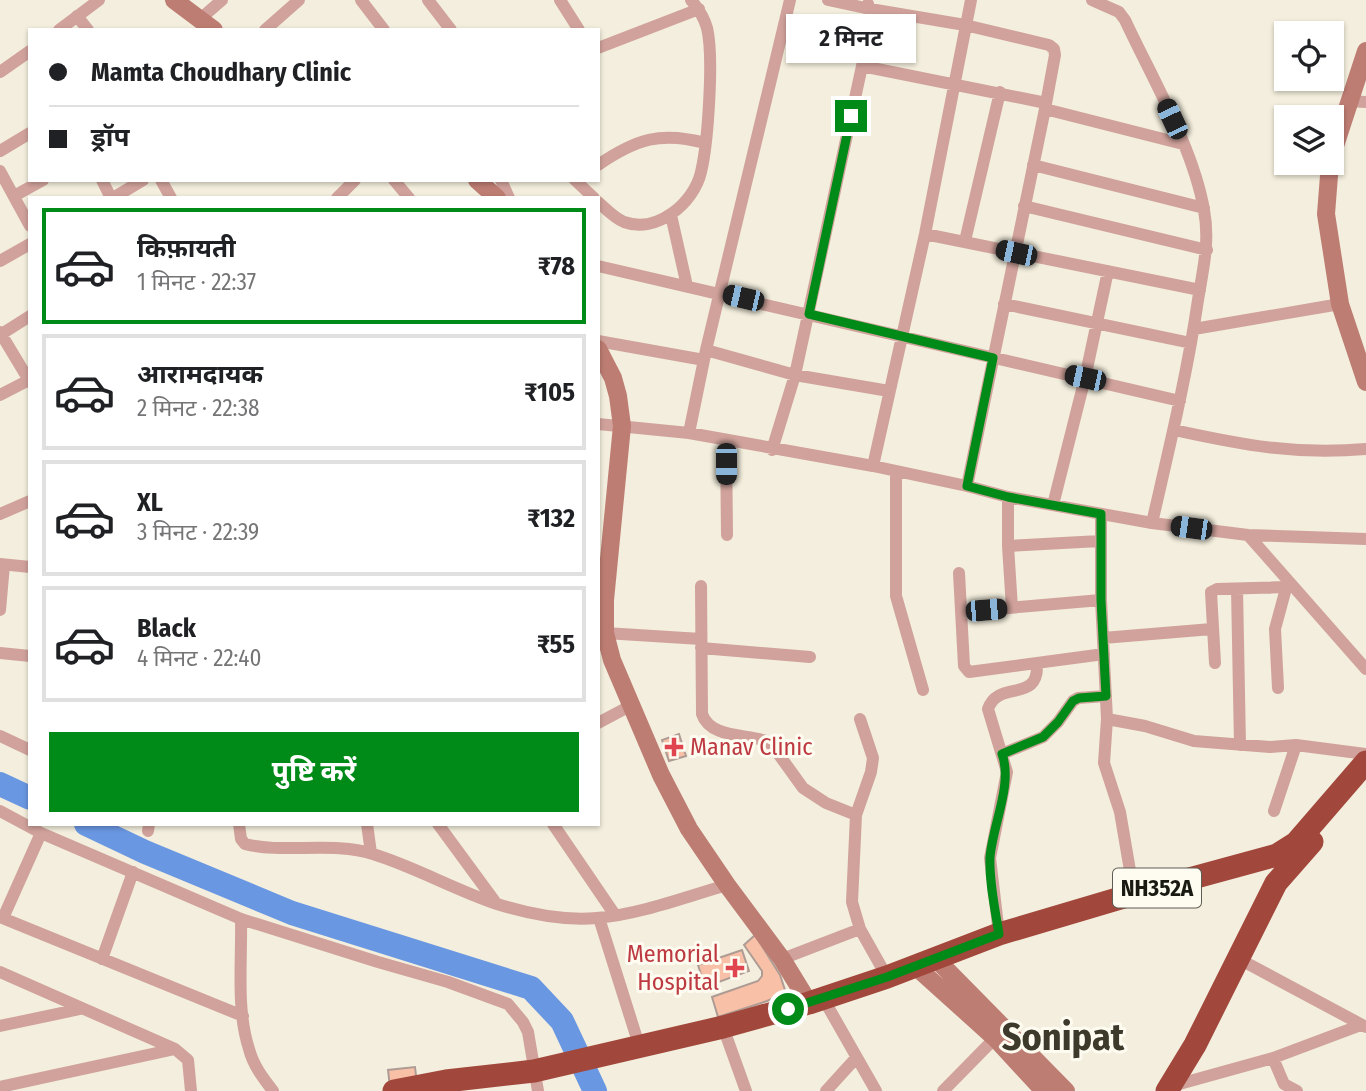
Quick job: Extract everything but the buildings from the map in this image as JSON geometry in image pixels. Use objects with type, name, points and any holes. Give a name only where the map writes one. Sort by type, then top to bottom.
[{"type":"highway","name":"NH352A","points":[[394,1091],[541,1077],[639,1045],[723,1027],[816,1000],[887,977],[999,934],[1277,855],[1296,843],[1366,762]]},
{"type":"highway","points":[[1169,1088],[1195,1045],[1276,883],[1366,778]]},
{"type":"street","points":[[62,28],[99,0]]},
{"type":"street","points":[[174,0],[208,27],[222,0]]},
{"type":"street","points":[[267,28],[299,0]]},
{"type":"street","points":[[361,0],[382,28]]},
{"type":"street","points":[[445,0],[431,4],[450,28]]},
{"type":"street","points":[[560,0],[578,28]]},
{"type":"street","points":[[689,433],[705,355],[790,0]]},
{"type":"street","points":[[828,0],[868,5],[965,25],[1052,47],[1055,55],[967,486]]},
{"type":"street","points":[[873,466],[925,234],[971,0]]},
{"type":"street","points":[[1092,0],[1119,12],[1125,20],[1184,144],[1204,208],[1207,250],[1194,329],[1152,523]]},
{"type":"street","points":[[600,47],[695,4],[709,36],[710,68],[701,174],[687,201],[671,215],[640,224],[624,222],[600,204]]},
{"type":"street","points":[[772,450],[795,375],[809,314],[872,19],[868,5]]},
{"type":"street","points":[[77,16],[86,28]]},
{"type":"street","points":[[1344,129],[1357,101],[1366,51]]},
{"type":"street","points":[[0,72],[28,52]]},
{"type":"street","points":[[862,66],[1000,92],[1184,144]]},
{"type":"street","points":[[965,241],[1000,92]]},
{"type":"street","points":[[0,151],[28,134]]},
{"type":"street","points":[[600,164],[641,141],[661,137],[684,137],[705,143]]},
{"type":"street","points":[[1033,164],[1204,208]]},
{"type":"street","points":[[0,170],[28,222]]},
{"type":"street","points":[[1329,175],[1326,214],[1340,304],[1366,382]]},
{"type":"street","points":[[14,196],[39,182]]},
{"type":"street","points":[[115,196],[140,182]]},
{"type":"street","points":[[339,196],[353,182]]},
{"type":"street","points":[[396,182],[407,196]]},
{"type":"street","points":[[479,182],[495,196]]},
{"type":"street","points":[[578,182],[592,196]]},
{"type":"street","points":[[1024,206],[1207,250]]},
{"type":"street","points":[[671,215],[687,286]]},
{"type":"street","points":[[925,234],[1200,290]]},
{"type":"street","points":[[0,261],[28,245]]},
{"type":"street","points":[[600,267],[903,335],[1180,401]]},
{"type":"street","points":[[1053,505],[1108,271]]},
{"type":"street","points":[[1004,304],[1191,343]]},
{"type":"street","points":[[1194,329],[1340,304]]},
{"type":"street","points":[[0,395],[28,375],[0,333],[28,317]]},
{"type":"street","points":[[600,341],[705,355],[795,375],[889,391]]},
{"type":"street","points":[[600,353],[615,387],[622,426],[604,558],[606,632],[612,660],[661,775],[689,828],[727,885],[816,1000],[876,1091]]},
{"type":"street","points":[[600,424],[689,433],[873,466],[1008,497],[1152,523],[1248,535],[1366,539]]},
{"type":"street","points":[[1174,430],[1253,447],[1296,452],[1366,449]]},
{"type":"street","points":[[726,441],[727,535]]},
{"type":"street","points":[[896,471],[896,596],[923,690]]},
{"type":"street","points":[[1008,497],[1012,608]]},
{"type":"street","points":[[0,513],[28,502]]},
{"type":"street","points":[[1101,514],[1101,600],[1107,719],[1104,762],[1120,811],[1133,894]]},
{"type":"street","points":[[1248,535],[1287,584],[1366,669]]},
{"type":"street","points":[[1008,546],[1100,541]]},
{"type":"street","points":[[0,610],[2,564],[28,567]]},
{"type":"street","points":[[959,573],[964,666],[969,672],[1104,654]]},
{"type":"street","points":[[1215,663],[1211,592],[1217,589],[1287,584]]},
{"type":"street","points":[[1278,688],[1275,629],[1287,584]]},
{"type":"street","points":[[701,586],[702,714],[708,726],[718,731],[766,741],[772,745],[803,788],[826,803],[856,815]]},
{"type":"street","points":[[1237,589],[1240,746]]},
{"type":"street","points":[[961,612],[1101,600]]},
{"type":"street","points":[[1103,638],[1212,629]]},
{"type":"street","points":[[606,632],[810,657]]},
{"type":"street","points":[[0,653],[28,656]]},
{"type":"street","points":[[999,934],[990,858],[995,824],[1007,779],[1006,765],[989,716],[990,703],[1003,694],[1032,685],[1037,676],[1037,664]]},
{"type":"street","points":[[1002,754],[1043,737],[1073,701],[1106,696]]},
{"type":"street","points":[[600,722],[630,706]]},
{"type":"street","points":[[860,719],[873,758],[856,815],[852,902],[860,929],[887,977]]},
{"type":"street","points":[[1107,719],[1144,726],[1194,741],[1240,746],[1296,745],[1366,754]]},
{"type":"street","points":[[0,736],[28,749]]},
{"type":"street","points":[[1274,811],[1296,745]]},
{"type":"street","points":[[0,811],[41,833],[241,919],[447,982],[508,1004],[528,1032],[541,1077]]},
{"type":"street","points":[[239,826],[242,842],[251,846],[340,848],[371,853],[496,903],[539,915],[599,918],[727,885]]},
{"type":"street","points":[[367,826],[371,853]]},
{"type":"street","points":[[439,826],[496,903]]},
{"type":"street","points":[[554,826],[615,915]]},
{"type":"street","points":[[41,833],[1,917],[243,1016]]},
{"type":"street","points":[[102,958],[132,872]]},
{"type":"street","points":[[599,918],[639,1045]]},
{"type":"street","points":[[241,919],[243,1016],[248,1048],[253,1061],[273,1091]]},
{"type":"street","points":[[782,959],[860,929]]},
{"type":"street","points":[[1238,959],[1364,1026]]},
{"type":"street","points":[[925,962],[1000,1034],[1066,1091]]},
{"type":"street","points":[[0,972],[175,1049],[188,1060],[191,1091]]},
{"type":"street","points":[[0,1026],[80,1009]]},
{"type":"street","points":[[1169,1088],[1273,1058],[1364,1026]]},
{"type":"street","points":[[723,1027],[746,1091]]},
{"type":"street","points":[[1000,1034],[1034,1087]]},
{"type":"street","points":[[943,1091],[1000,1034]]},
{"type":"street","points":[[0,1087],[175,1049]]},
{"type":"street","points":[[826,1091],[856,1058]]},
{"type":"street","points":[[1273,1058],[1284,1084],[1297,1091]]},
{"type":"waterway","points":[[0,784],[28,797]]},
{"type":"waterway","points":[[90,826],[145,852],[292,913],[531,988],[562,1021],[595,1091]]},
{"type":"place","name":"Manav Clinic","points":[[674,747]]},
{"type":"place","name":"Memorial Hospital","points":[[735,968]]},
{"type":"district","name":"Sonipat","points":[[1063,1037]]},
{"type":"route","points":[[788,1009],[887,977],[999,934],[990,858],[995,824],[1007,779],[1002,754],[1043,737],[1073,701],[1085,696],[1106,696],[1101,600],[1101,514],[1008,497],[967,486],[993,358],[809,314],[851,116]]}]
